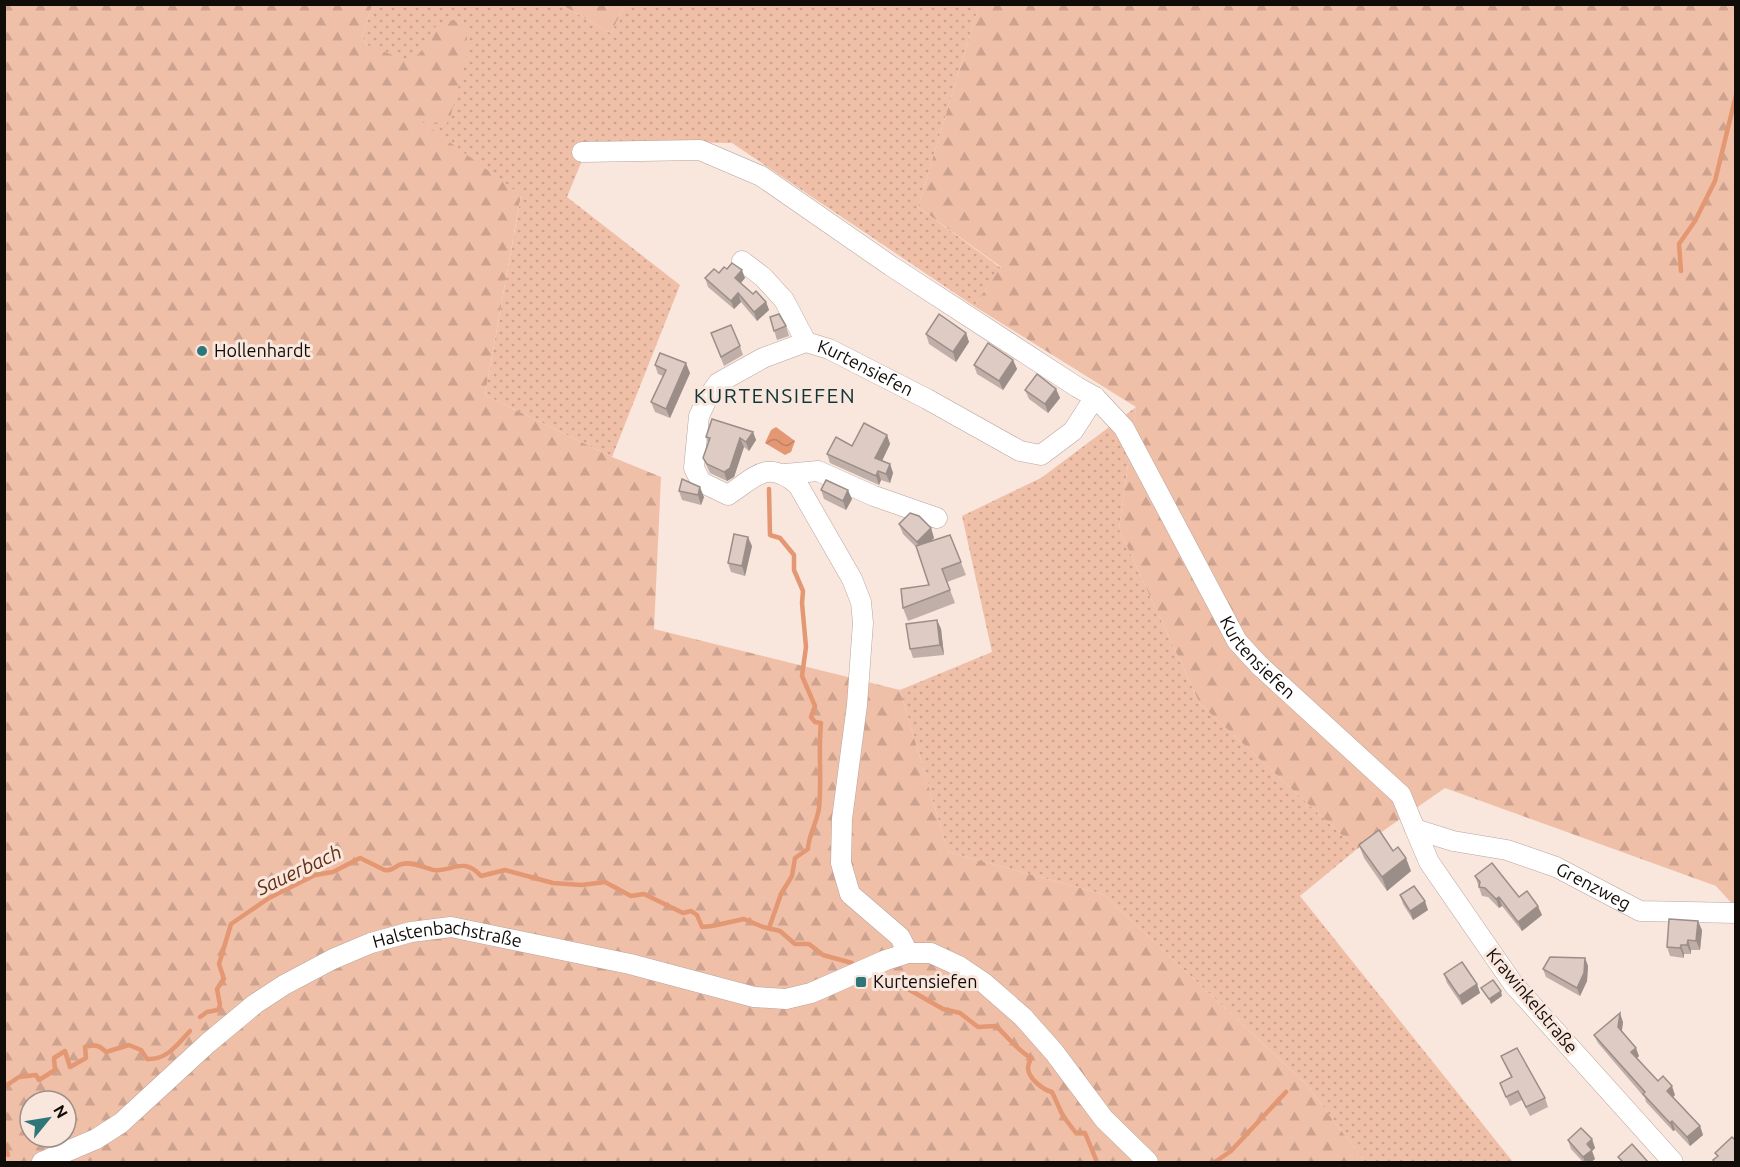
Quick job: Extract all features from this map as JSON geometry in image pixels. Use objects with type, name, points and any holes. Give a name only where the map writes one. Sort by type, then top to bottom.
[{"type":"street","name":"Kurtensiefen","points":[[582,152],[700,150],[761,176],[891,266],[1095,397],[1124,428],[1237,641],[1259,665],[1401,795],[1415,829]]},
{"type":"street","points":[[742,261],[763,277],[784,300],[806,342]]},
{"type":"street","name":"Kurtensiefen","points":[[937,518],[873,496],[818,471],[785,474],[764,472],[749,478],[728,495],[701,482],[694,468],[699,416],[708,397],[718,383],[763,358],[806,342],[829,349],[927,399],[1020,451],[1041,455],[1073,431],[1095,397]]},
{"type":"street","points":[[785,474],[798,485],[852,579],[861,602],[857,705],[842,819],[841,863],[850,894],[900,937],[908,953],[931,953],[959,966],[984,983],[1054,1052],[1104,1119],[1148,1162]]},
{"type":"street","name":"Grenzweg","points":[[1415,829],[1454,841],[1507,850],[1556,867],[1640,911],[1736,914]]},
{"type":"street","name":"Krawinkelstraße","points":[[1415,829],[1429,862],[1514,985],[1673,1162]]},
{"type":"street","name":"Halstenbachstraße","points":[[42,1162],[96,1139],[121,1123],[208,1042],[255,1004],[333,959],[371,943],[411,932],[451,927],[630,964],[754,997],[786,999],[811,993],[886,960],[908,953]]},
{"type":"green space","points":[[5,4],[372,5],[362,37],[367,45],[408,61],[424,47],[435,27],[453,20],[466,27],[468,51],[450,118],[445,126],[417,118],[521,195],[485,395],[612,457],[661,477],[654,629],[900,690],[948,852],[1103,894],[1305,1083],[1365,1162],[5,1162]]},
{"type":"green space","points":[[372,5],[562,5],[611,33],[625,5],[979,5],[918,207],[1001,268],[974,306],[732,143],[590,141],[567,197],[680,285],[612,457],[485,395],[521,196],[415,117],[362,37]]},
{"type":"green space","points":[[562,5],[625,5],[611,33]]},
{"type":"green space","points":[[979,5],[1735,5],[1735,907],[1716,886],[1445,788],[1357,849],[1200,704],[1119,529],[1136,407],[974,306],[1001,267],[918,207]]},
{"type":"green space","points":[[1136,407],[1119,529],[1200,704],[1357,849],[1300,896],[1513,1162],[1365,1162],[1305,1083],[1103,894],[948,852],[900,690],[992,652],[962,516],[1041,478]]},
{"type":"water","points":[[776,427],[795,441],[791,452],[785,455],[765,443],[771,430]]},
{"type":"building","points":[[732,263],[742,270],[735,278],[753,294],[756,291],[766,302],[754,312],[738,293],[731,301],[705,278],[714,269],[719,273]]},
{"type":"building","points":[[779,314],[786,326],[774,331],[770,317]]},
{"type":"building","points":[[939,314],[966,333],[953,352],[926,334]]},
{"type":"building","points":[[731,325],[740,346],[721,357],[711,333]]},
{"type":"building","points":[[988,343],[1013,360],[999,381],[974,365]]},
{"type":"building","points":[[660,353],[686,363],[666,409],[651,402],[666,370],[655,365]]},
{"type":"building","points":[[1037,374],[1056,389],[1045,404],[1025,390]]},
{"type":"building","points":[[712,419],[753,432],[746,442],[740,438],[730,468],[724,472],[707,464],[703,458],[710,438],[706,437]]},
{"type":"building","points":[[864,423],[887,435],[875,458],[890,464],[886,474],[878,471],[876,476],[827,454],[836,437],[852,446]]},
{"type":"building","points":[[682,479],[700,487],[698,495],[679,491]]},
{"type":"building","points":[[826,480],[848,490],[843,501],[821,490]]},
{"type":"building","points":[[910,513],[919,516],[931,528],[917,542],[899,524]]},
{"type":"building","points":[[734,534],[748,537],[742,566],[728,563]]},
{"type":"building","points":[[950,535],[961,562],[942,569],[950,590],[903,608],[901,589],[929,585],[916,546]]},
{"type":"building","points":[[937,620],[940,645],[910,649],[906,624]]},
{"type":"building","points":[[1379,830],[1393,851],[1398,847],[1406,858],[1382,877],[1359,845]]},
{"type":"building","points":[[1492,863],[1519,897],[1527,891],[1538,906],[1518,922],[1499,897],[1496,899],[1485,888],[1479,887],[1480,882],[1475,876]]},
{"type":"building","points":[[1414,886],[1425,901],[1410,911],[1400,895]]},
{"type":"building","points":[[1669,919],[1698,921],[1696,941],[1688,940],[1687,945],[1681,945],[1680,948],[1667,947]]},
{"type":"building","points":[[1550,957],[1585,958],[1584,973],[1577,988],[1543,969]]},
{"type":"building","points":[[1462,962],[1477,984],[1459,996],[1444,974]]},
{"type":"building","points":[[1493,980],[1501,991],[1489,999],[1481,988]]},
{"type":"building","points":[[1620,1013],[1618,1027],[1636,1048],[1631,1052],[1658,1081],[1663,1076],[1672,1086],[1667,1091],[1700,1126],[1687,1137],[1672,1121],[1670,1123],[1643,1094],[1645,1092],[1594,1035]]},
{"type":"building","points":[[1517,1048],[1545,1098],[1526,1107],[1518,1091],[1506,1097],[1500,1083],[1512,1077],[1501,1056]]},
{"type":"building","points":[[1581,1128],[1592,1139],[1587,1144],[1592,1150],[1583,1157],[1568,1140]]},
{"type":"building","points":[[1732,1137],[1736,1141],[1736,1162],[1714,1162],[1713,1160],[1718,1156],[1715,1153]]},
{"type":"building","points":[[1632,1144],[1648,1162],[1623,1162],[1618,1157]]},
{"type":"waterway","points":[[1681,271],[1679,244],[1695,221],[1715,181],[1736,95]]},
{"type":"waterway","points":[[769,489],[770,535],[780,538],[794,555],[794,570],[803,591],[806,647],[802,676],[815,706],[811,717],[815,722],[821,723],[818,814],[808,849],[795,858],[792,876],[781,894],[769,928]]},
{"type":"waterway","name":"Sauerbach","points":[[200,1017],[207,1012],[218,1010],[220,1005],[217,989],[224,979],[219,964],[231,924],[269,898],[315,875],[333,872],[360,858],[387,870],[406,863],[434,870],[463,866],[475,870],[481,876],[505,870],[553,883],[582,885],[605,882],[631,896],[644,894],[683,913],[691,911],[697,915],[702,927],[744,919],[780,931],[795,944],[809,944],[823,955],[852,963]]},
{"type":"waterway","name":"Sauerbach","points":[[877,974],[893,986],[908,989],[943,1009],[960,1013],[978,1027],[996,1026],[1031,1058],[1028,1068],[1030,1076],[1040,1086],[1052,1092],[1063,1116],[1076,1133],[1085,1133],[1097,1162]]},
{"type":"waterway","name":"Sauerbach","points":[[4,1087],[19,1077],[36,1075],[39,1080],[55,1070],[54,1058],[65,1051],[70,1067],[86,1058],[85,1047],[92,1046],[97,1046],[106,1052],[129,1045],[141,1050],[147,1059],[154,1059],[171,1051],[190,1031]]},
{"type":"waterway","points":[[1215,1162],[1231,1151],[1286,1092]]},
{"type":"waterway","points":[[4,1145],[8,1155]]},
{"type":"place","name":"Hollenhardt","points":[[202,351]]},
{"type":"place","name":"Kurtensiefen","points":[[861,982]]},
{"type":"district","name":"KURTENSIEFEN","points":[[775,396]]}]
